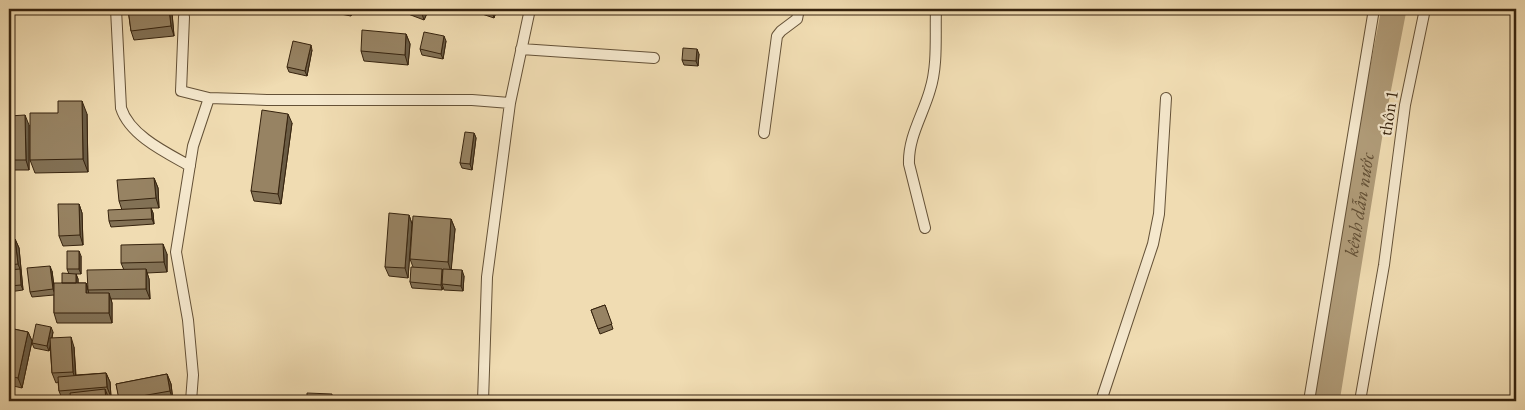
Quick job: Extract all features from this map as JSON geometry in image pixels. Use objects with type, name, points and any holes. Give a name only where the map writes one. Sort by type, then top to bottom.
[{"type":"lane","points":[[116,9],[118,68],[123,115],[145,140],[190,166]]},
{"type":"lane","points":[[483,401],[487,277],[510,103],[530,9]]},
{"type":"lane","points":[[764,133],[777,36],[797,19],[799,9]]},
{"type":"lane","points":[[925,228],[908,154],[934,75],[936,9]]},
{"type":"lane","points":[[1309,401],[1374,9]]},
{"type":"lane","name":"thôn 1","points":[[1360,401],[1384,265],[1405,105],[1425,9]]},
{"type":"lane","points":[[184,17],[182,92],[209,98],[267,100],[472,100],[510,103]]},
{"type":"lane","points":[[521,49],[654,58]]},
{"type":"lane","points":[[191,401],[193,375],[188,320],[176,252],[198,127],[209,98]]},
{"type":"lane","points":[[1100,401],[1153,244],[1159,214],[1166,98]]},
{"type":"building","points":[[128,9],[169,9],[171,26],[131,31]]},
{"type":"building","points":[[362,30],[406,34],[405,55],[361,51]]},
{"type":"building","points":[[424,32],[444,36],[441,54],[420,49]]},
{"type":"building","points":[[293,41],[311,45],[305,71],[287,67]]},
{"type":"building","points":[[683,48],[697,49],[696,61],[682,60]]},
{"type":"building","points":[[58,101],[82,101],[83,159],[30,160],[30,113],[58,113]]},
{"type":"building","points":[[262,110],[288,114],[278,194],[251,191]]},
{"type":"building","points":[[25,115],[26,160],[9,160],[9,116]]},
{"type":"building","points":[[465,132],[474,133],[470,164],[460,163]]},
{"type":"building","points":[[154,178],[156,198],[119,201],[117,180]]},
{"type":"building","points":[[58,204],[79,204],[80,235],[59,236]]},
{"type":"building","points":[[151,208],[152,219],[109,221],[108,210]]},
{"type":"building","points":[[389,213],[409,215],[405,268],[385,267]]},
{"type":"building","points":[[413,216],[451,219],[448,262],[410,259]]},
{"type":"building","points":[[15,239],[18,264],[9,265],[9,240]]},
{"type":"building","points":[[163,244],[164,262],[121,263],[121,245]]},
{"type":"building","points":[[67,251],[79,251],[79,269],[67,269]]},
{"type":"building","points":[[50,266],[53,289],[30,292],[27,268]]},
{"type":"building","points":[[411,267],[442,269],[441,285],[410,282]]},
{"type":"building","points":[[20,269],[21,285],[9,286],[9,270]]},
{"type":"building","points":[[146,269],[146,289],[88,290],[87,270]]},
{"type":"building","points":[[443,269],[462,270],[461,286],[442,284]]},
{"type":"building","points":[[62,273],[76,274],[76,283],[62,283]]},
{"type":"building","points":[[54,283],[86,283],[86,293],[109,293],[109,313],[54,313]]},
{"type":"building","points":[[605,305],[612,324],[598,329],[591,310]]},
{"type":"building","points":[[36,324],[51,327],[47,346],[32,343]]},
{"type":"building","points":[[9,328],[28,332],[18,378],[9,376]]},
{"type":"building","points":[[71,337],[73,372],[52,373],[50,338]]},
{"type":"building","points":[[106,373],[107,387],[59,391],[58,377]]},
{"type":"building","points":[[167,374],[170,391],[119,400],[116,384]]},
{"type":"building","points":[[105,389],[106,401],[71,401],[70,393]]},
{"type":"building","points":[[307,393],[332,394],[332,401],[307,401]]},
{"type":"waterway","name":"kênh dẫn nước","points":[[1327,401],[1371,128],[1394,9]]}]
